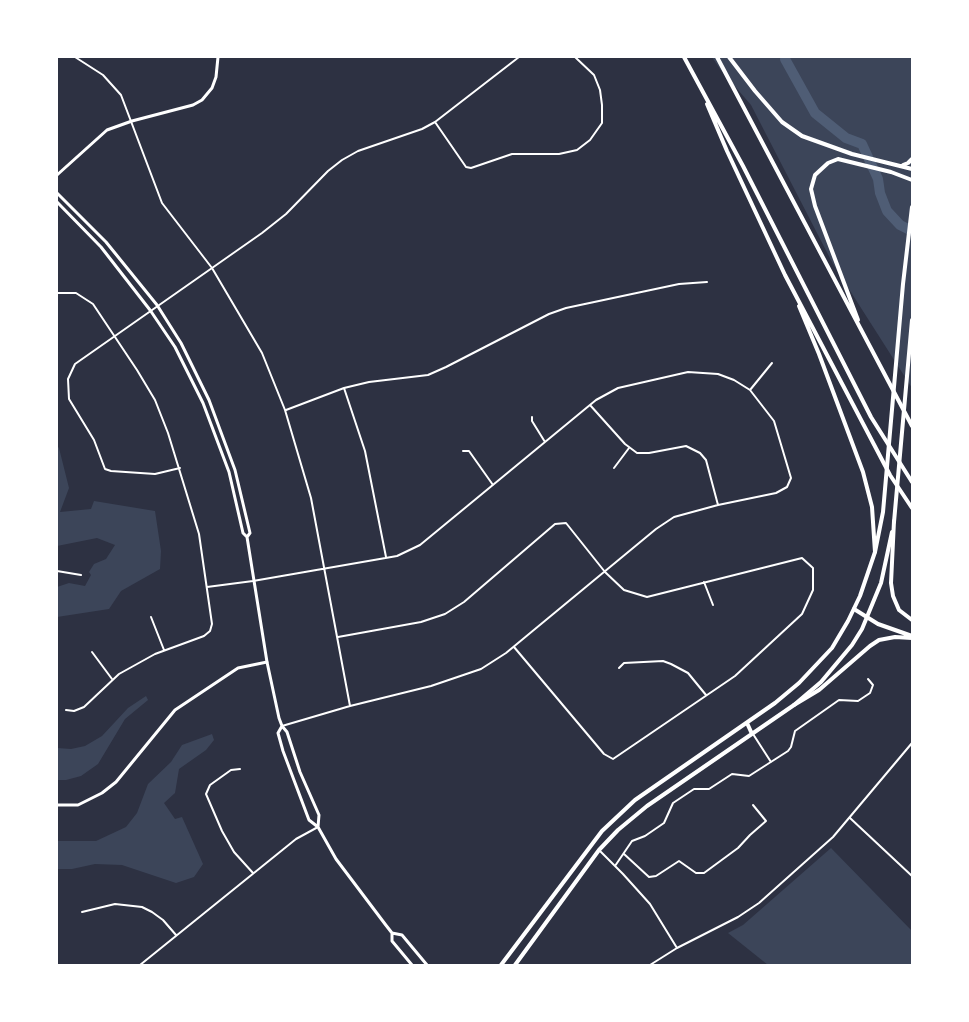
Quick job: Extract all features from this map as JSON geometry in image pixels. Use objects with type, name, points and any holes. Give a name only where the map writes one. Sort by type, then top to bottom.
[{"type":"main road","points":[[57,175],[100,134],[132,121],[193,105],[202,100],[212,88],[216,77],[218,57]]},
{"type":"main road","points":[[684,57],[697,78],[871,417],[912,482]]},
{"type":"main road","points":[[717,57],[912,426]]},
{"type":"main road","points":[[729,57],[754,92],[782,122],[802,136],[852,154],[912,169]]},
{"type":"main road","points":[[697,78],[727,151],[819,354],[863,472],[872,507],[875,552]]},
{"type":"main road","points":[[865,338],[814,206],[811,189],[815,175],[828,163],[838,159],[891,172],[912,180]]},
{"type":"main road","points":[[900,165],[912,159]]},
{"type":"main road","points":[[57,193],[106,242],[157,305],[181,343],[224,437],[244,505],[250,533],[247,537]]},
{"type":"main road","points":[[57,202],[101,246],[150,310],[175,347],[203,403],[229,472],[243,533],[247,537],[267,662],[282,726],[287,732],[300,772],[319,815],[318,827]]},
{"type":"main road","points":[[501,965],[602,831],[635,800],[775,703],[805,677],[832,648],[854,609],[875,552],[883,512],[912,207]]},
{"type":"main road","points":[[785,275],[873,444],[912,508]]},
{"type":"main road","points":[[912,320],[894,521],[891,583],[899,610],[912,620]]},
{"type":"main road","points":[[794,705],[821,682],[852,645],[881,583],[894,521]]},
{"type":"main road","points":[[854,609],[878,624],[912,637]]},
{"type":"main road","points":[[515,965],[599,850],[618,830],[647,806],[819,690],[879,640],[912,637]]},
{"type":"main road","points":[[57,804],[78,805],[102,793],[116,782],[175,710],[238,668],[267,662]]},
{"type":"main road","points":[[747,723],[753,734]]},
{"type":"main road","points":[[282,726],[278,733],[291,776],[309,820],[318,827],[336,859],[392,933],[392,941],[412,965]]},
{"type":"main road","points":[[392,933],[402,935],[427,965]]},
{"type":"street","points":[[75,57],[103,75],[121,95],[162,203],[212,267],[262,353],[285,410],[311,498],[350,706]]},
{"type":"street","points":[[180,468],[155,474],[105,469],[94,440],[69,399],[68,379],[75,364],[286,214],[342,160],[358,151],[435,122],[519,57]]},
{"type":"street","points":[[435,122],[466,167],[471,168],[512,154],[559,154],[577,150],[590,140],[602,123],[602,105],[600,90],[594,75],[575,57]]},
{"type":"street","points":[[285,410],[344,388],[369,382],[428,375],[549,314],[566,308],[679,284],[707,282]]},
{"type":"street","points":[[57,292],[76,293],[93,304],[154,400],[180,468],[199,534],[212,624],[210,631],[204,636],[164,650],[112,679],[84,707],[74,711],[66,710]]},
{"type":"street","points":[[750,390],[772,363]]},
{"type":"street","points":[[207,587],[397,556],[420,545],[590,405],[618,388],[696,371],[718,374],[750,390],[774,422],[791,478],[787,487],[776,493],[674,517],[656,529],[514,647],[481,669],[443,683],[282,726]]},
{"type":"street","points":[[344,388],[365,451],[386,557]]},
{"type":"street","points":[[590,405],[629,448],[637,453],[650,453],[686,446],[700,453],[706,460],[718,505]]},
{"type":"street","points":[[532,417],[532,421],[545,442]]},
{"type":"street","points":[[614,468],[629,448]]},
{"type":"street","points":[[463,451],[469,451],[493,485]]},
{"type":"street","points":[[338,637],[421,622],[445,614],[464,602],[555,524],[566,524],[605,572],[624,590],[647,597],[802,558],[813,568],[813,590],[802,614],[749,664],[613,759],[604,754],[514,647]]},
{"type":"street","points":[[57,571],[81,575]]},
{"type":"street","points":[[704,582],[713,605]]},
{"type":"street","points":[[151,617],[164,650]]},
{"type":"street","points":[[93,652],[112,679]]},
{"type":"street","points":[[619,668],[624,663],[663,662],[671,664],[688,673],[706,696]]},
{"type":"street","points":[[615,866],[632,841],[645,836],[664,823],[670,806],[694,789],[709,789],[732,774],[749,776],[771,762],[791,747],[795,731],[839,700],[858,701],[870,693],[873,685],[868,679]]},
{"type":"street","points":[[195,696],[199,702]]},
{"type":"street","points":[[753,734],[771,762]]},
{"type":"street","points":[[650,965],[759,903],[833,837],[912,743]]},
{"type":"street","points":[[240,769],[231,770],[210,784],[206,794],[234,852],[253,873]]},
{"type":"street","points":[[624,854],[649,877],[656,876],[678,861],[696,873],[704,873],[738,848],[766,821],[753,805]]},
{"type":"street","points":[[850,818],[912,876]]},
{"type":"street","points":[[140,965],[296,838],[318,827]]},
{"type":"street","points":[[599,850],[650,904],[678,948]]},
{"type":"street","points":[[82,912],[115,904],[142,907],[163,920],[176,935]]},
{"type":"shaded area","points":[[712,57],[912,57],[912,388],[833,264],[751,105]]},
{"type":"shaded area","points":[[57,446],[69,488],[60,512],[91,509],[94,501],[155,511],[161,551],[160,569],[121,591],[109,609],[57,617],[57,587],[69,583],[85,586],[94,564],[106,559],[115,545],[97,538],[57,546]]},
{"type":"shaded area","points":[[146,696],[148,700],[125,719],[98,764],[81,776],[57,780],[57,748],[71,749],[85,746],[102,736],[128,708]]},
{"type":"shaded area","points":[[212,734],[214,740],[206,750],[179,769],[175,793],[164,803],[175,819],[182,817],[203,864],[194,877],[176,883],[122,865],[95,864],[72,869],[57,869],[57,841],[96,841],[126,827],[137,813],[148,784],[171,762],[182,745]]},
{"type":"shaded area","points":[[831,848],[912,931],[912,965],[768,965],[728,933],[743,925]]},
{"type":"waterway","points":[[785,59],[815,113],[846,138],[862,144],[878,179],[880,193],[887,211],[900,225],[912,231]]}]
